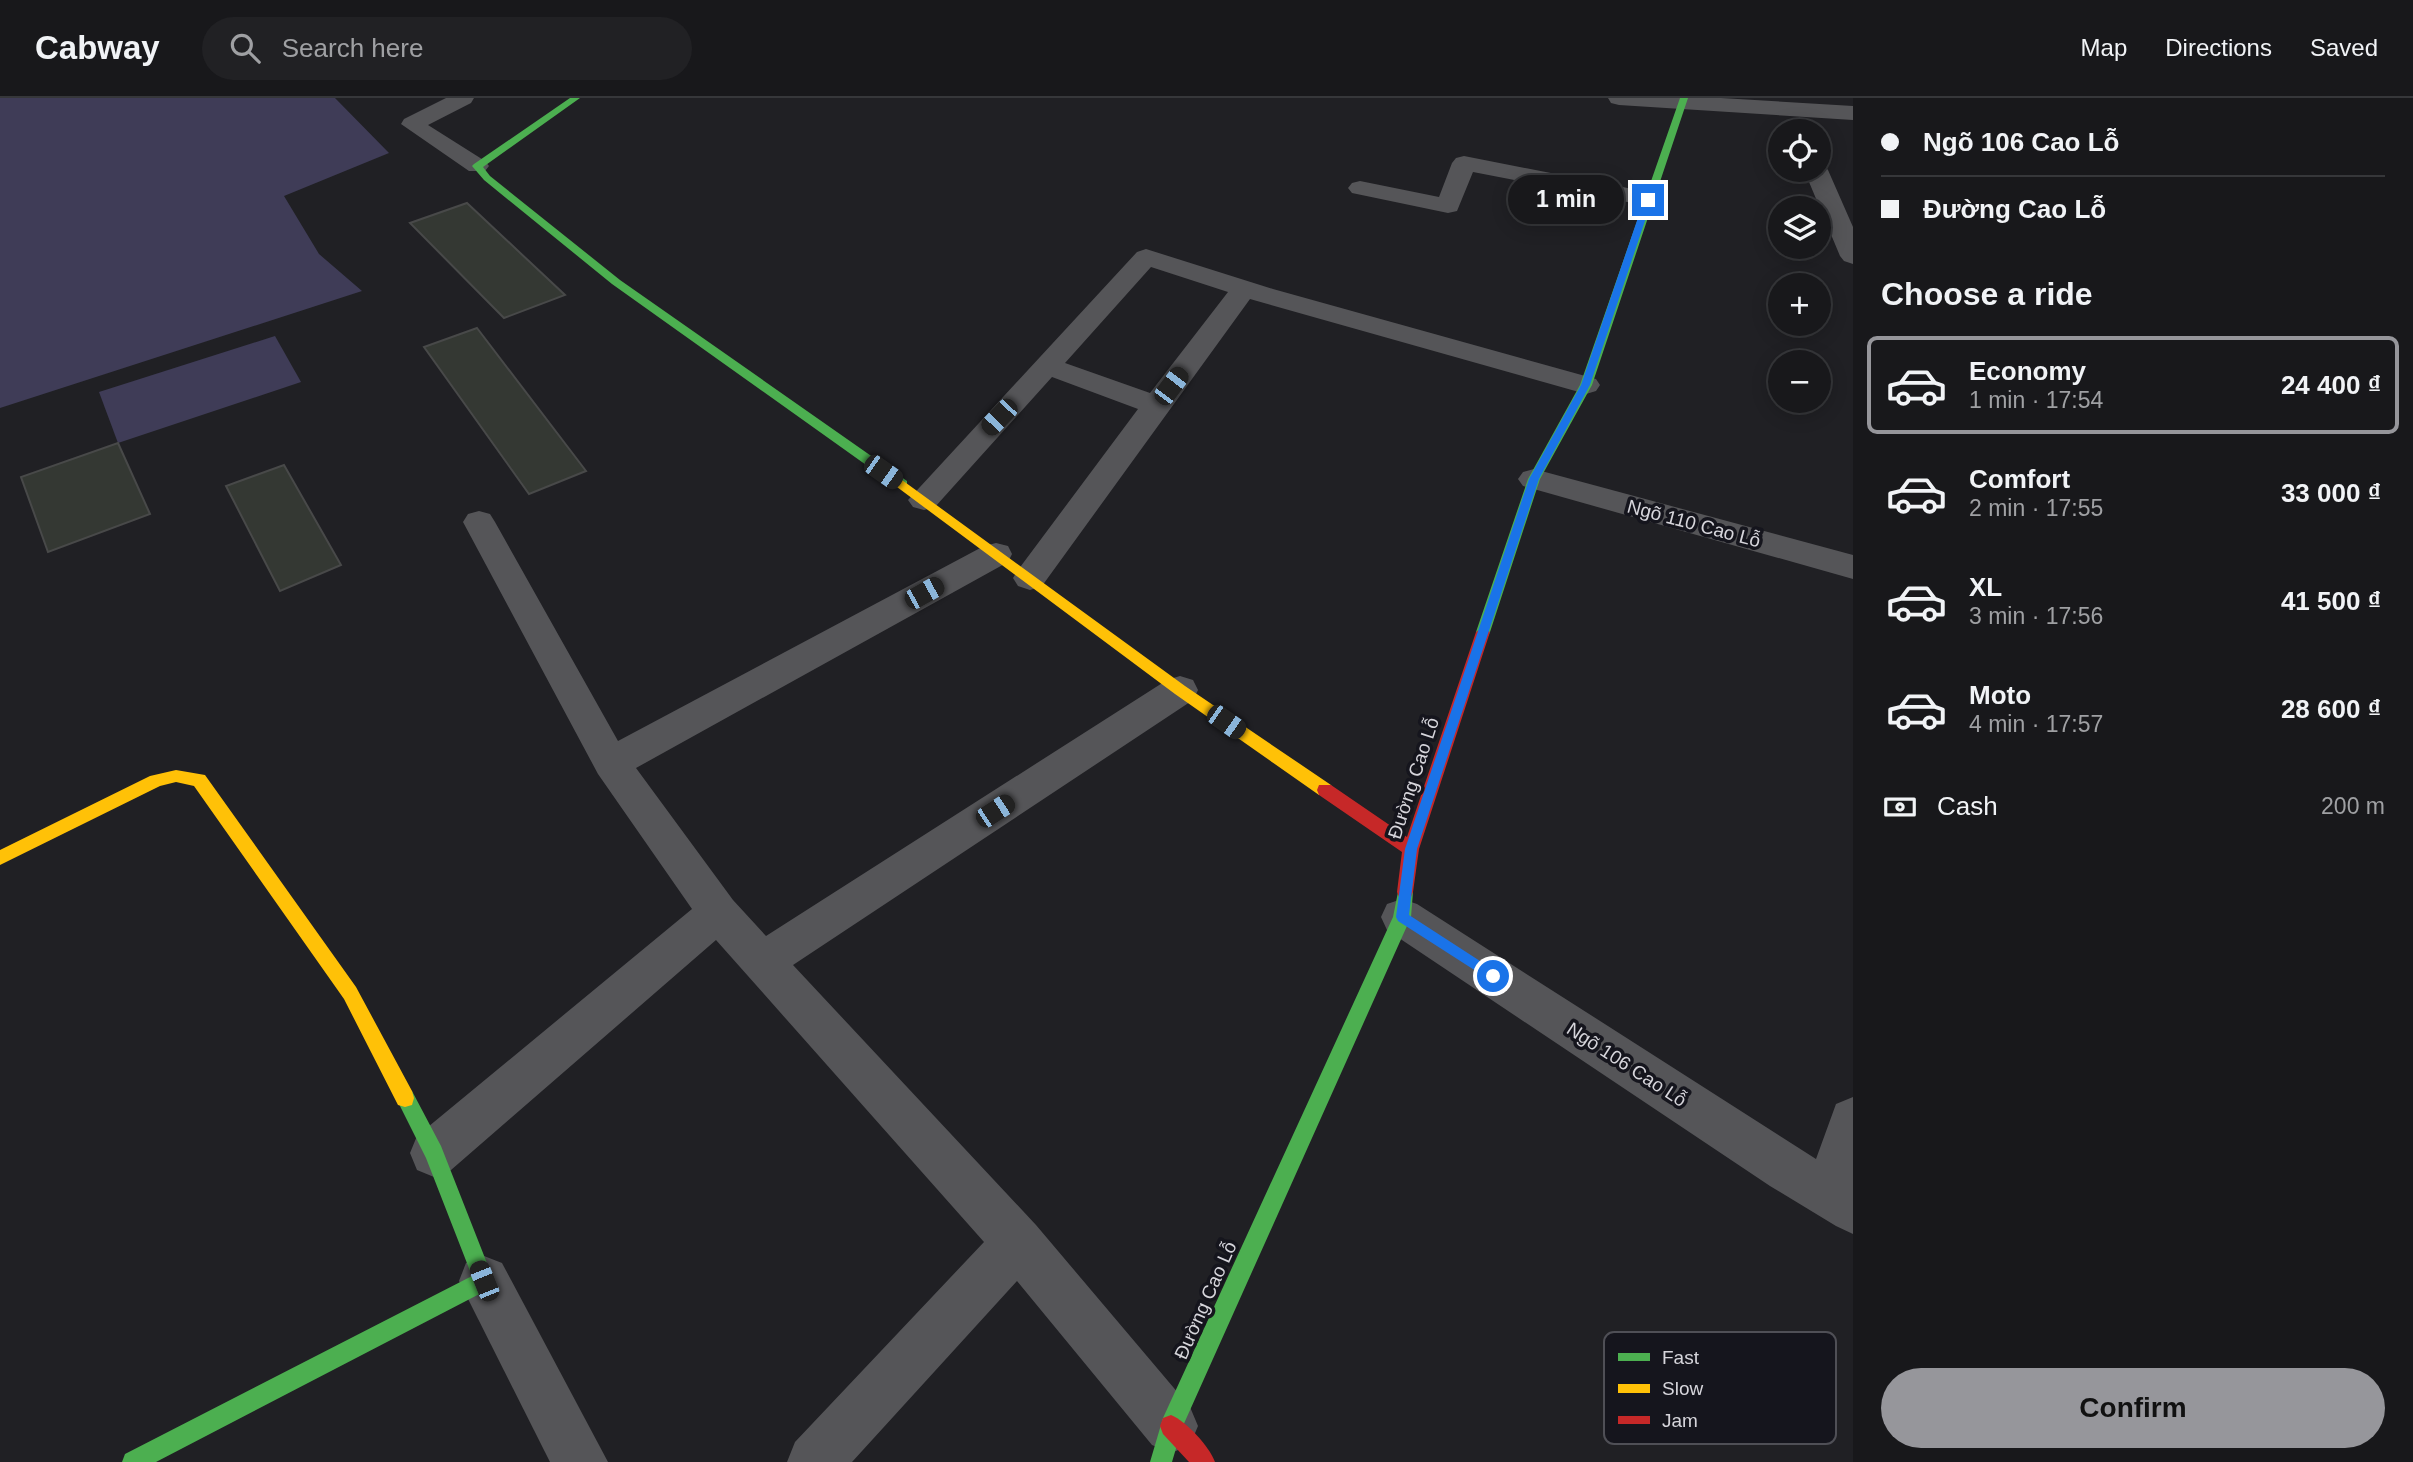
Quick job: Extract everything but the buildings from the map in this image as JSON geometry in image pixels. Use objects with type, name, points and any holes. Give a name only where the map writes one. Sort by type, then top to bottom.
[{"type":"street","points":[[463,98],[412,124],[477,166],[486,178],[616,282],[924,500],[1180,691],[1411,849]]},
{"type":"street","points":[[477,166],[576,98]]},
{"type":"street","points":[[1619,98],[1853,113]]},
{"type":"street","name":"Đường Cao Lỗ","points":[[1166,1444],[1402,917],[1411,849],[1534,479],[1586,385],[1683,100]]},
{"type":"street","points":[[1788,109],[1793,119]]},
{"type":"street","points":[[1360,188],[1448,206],[1464,163],[1648,200]]},
{"type":"street","points":[[1821,182],[1853,256]]},
{"type":"street","points":[[924,500],[1146,257],[1245,288],[1586,385]]},
{"type":"street","points":[[1030,578],[1245,288]]},
{"type":"street","points":[[1048,366],[1156,405]]},
{"type":"street","name":"Ngõ 110 Cao Lỗ","points":[[1534,479],[1853,567]]},
{"type":"street","points":[[479,522],[611,763],[718,913],[1018,1243],[1166,1444],[1204,1462]]},
{"type":"street","points":[[611,763],[996,554]]},
{"type":"street","points":[[764,961],[1180,691]]},
{"type":"street","points":[[0,858],[156,781],[176,776],[199,780],[350,993],[434,1153],[484,1281],[580,1462]]},
{"type":"street","points":[[434,1153],[718,913]]},
{"type":"street","name":"Ngõ 106 Cao Lỗ","points":[[1402,917],[1787,1170],[1841,1201]]},
{"type":"street","points":[[1841,1201],[1853,1120]]},
{"type":"street","points":[[815,1462],[1018,1243]]},
{"type":"street","points":[[133,1462],[484,1281]]},
{"type":"shaded area","points":[[0,98],[335,98],[389,153],[284,196],[319,254],[362,291],[0,408]]},
{"type":"shaded area","points":[[275,336],[301,382],[118,443],[99,392]]},
{"type":"traffic: fast","points":[[576,98],[477,166],[487,178],[616,282],[902,484]]},
{"type":"traffic: fast","points":[[1483,632],[1534,479],[1586,385],[1684,98]]},
{"type":"traffic: fast","points":[[1161,1462],[1171,1426],[1402,917],[1405,892]]},
{"type":"traffic: fast","points":[[133,1462],[484,1281],[434,1153],[405,1098]]},
{"type":"traffic: slow","points":[[902,484],[1180,690],[1325,790]]},
{"type":"traffic: slow","points":[[0,858],[156,781],[176,776],[199,780],[350,993],[405,1098]]},
{"type":"traffic: jam","points":[[1405,892],[1411,849],[1483,632]]},
{"type":"traffic: jam","points":[[1325,790],[1411,849]]},
{"type":"traffic: jam","points":[[1171,1426],[1204,1462]]},
{"type":"route","points":[[1493,976],[1402,917],[1411,849],[1534,479],[1586,385],[1648,200]]}]
